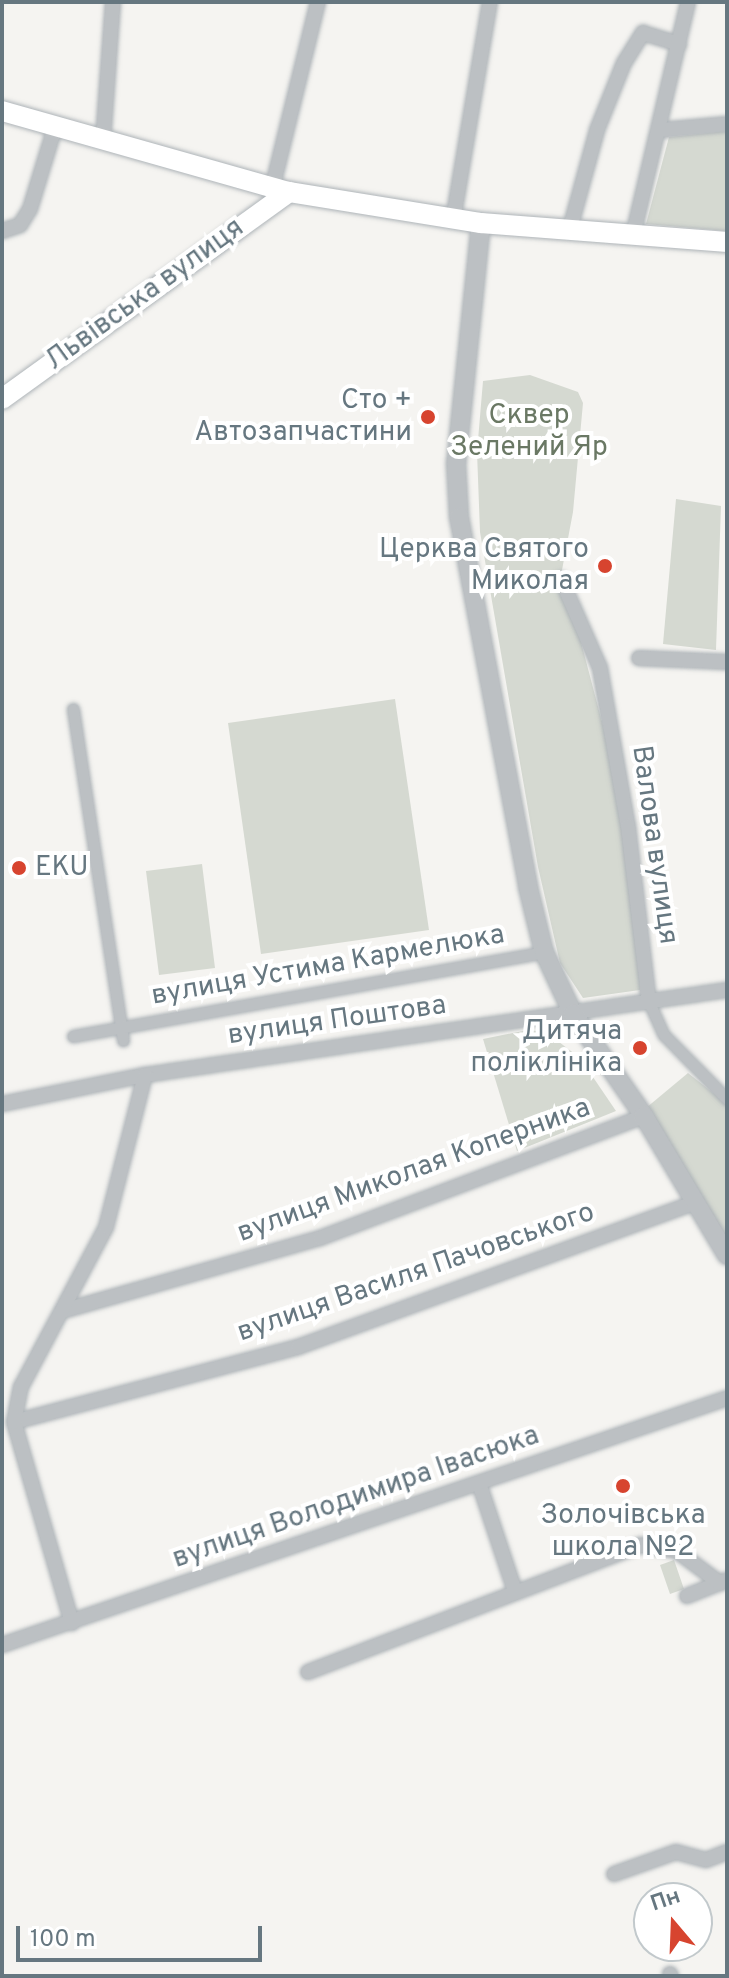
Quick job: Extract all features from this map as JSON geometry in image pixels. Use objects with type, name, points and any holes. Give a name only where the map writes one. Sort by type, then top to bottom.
[{"type":"main road","points":[[2,111],[280,191],[453,220],[569,232],[727,242]]},
{"type":"main road","name":"Львівська вулиця","points":[[2,399],[280,191]]},
{"type":"street","points":[[103,141],[113,2]]},
{"type":"street","points":[[280,191],[318,2]]},
{"type":"street","points":[[453,220],[490,2]]},
{"type":"street","points":[[633,235],[661,130],[688,2]]},
{"type":"street","points":[[569,232],[597,130],[624,63],[643,33],[679,44]]},
{"type":"street","points":[[661,130],[727,124]]},
{"type":"street","points":[[2,231],[20,225],[30,209],[55,127]]},
{"type":"street","points":[[481,223],[456,463],[459,517],[544,952],[573,1014],[644,1116],[727,1255]]},
{"type":"street","name":"Валова вулиця","points":[[561,579],[600,668],[628,826],[649,1002],[664,1035],[727,1099]]},
{"type":"street","points":[[639,658],[727,662]]},
{"type":"street","name":"вулиця Устима Кармелюка","points":[[73,709],[122,1034]]},
{"type":"street","name":"вулиця Устима Кармелюка","points":[[73,1036],[122,1034],[544,952]]},
{"type":"street","name":"вулиця Поштова","points":[[2,1104],[145,1075],[727,990]]},
{"type":"street","points":[[72,1623],[14,1422],[21,1387],[106,1227],[145,1075]]},
{"type":"street","name":"вулиця Миколая Коперника","points":[[62,1311],[320,1238],[644,1116]]},
{"type":"street","name":"вулиця Василя Пачовського","points":[[14,1422],[298,1347],[694,1203]]},
{"type":"street","name":"вулиця Володимира Івасюка","points":[[2,1645],[727,1398]]},
{"type":"street","points":[[479,1483],[515,1591]]},
{"type":"street","points":[[308,1672],[641,1545],[662,1544],[724,1581]]},
{"type":"street","points":[[687,1596],[724,1581]]},
{"type":"street","points":[[614,1874],[676,1852],[706,1860],[727,1852]]},
{"type":"green space","points":[[727,131],[727,231],[646,224],[669,137]]},
{"type":"green space","name":"Сквер Зелений Яр","points":[[530,375],[578,392],[583,403],[573,512],[562,570],[621,794],[642,968],[640,990],[583,998],[560,963],[538,867],[480,532],[477,452],[483,381]]},
{"type":"green space","points":[[676,499],[721,506],[716,650],[663,644]]},
{"type":"green space","points":[[395,699],[429,930],[261,954],[228,723]]},
{"type":"green space","points":[[202,864],[215,968],[159,975],[146,871]]},
{"type":"green space","points":[[528,1030],[546,1032],[580,1058],[616,1111],[517,1151],[483,1039]]},
{"type":"green space","points":[[688,1073],[727,1104],[727,1239],[646,1108]]},
{"type":"green space","points":[[674,1560],[684,1589],[670,1594],[660,1565]]},
{"type":"place","name":"Сто + Автозапчастини","points":[[428,417]]},
{"type":"place","name":"Церква Святого Миколая","points":[[605,566]]},
{"type":"place","name":"EKU","points":[[19,868]]},
{"type":"place","name":"Дитяча поліклініка","points":[[640,1048]]},
{"type":"place","name":"Золочівська школа №2","points":[[623,1486]]}]
